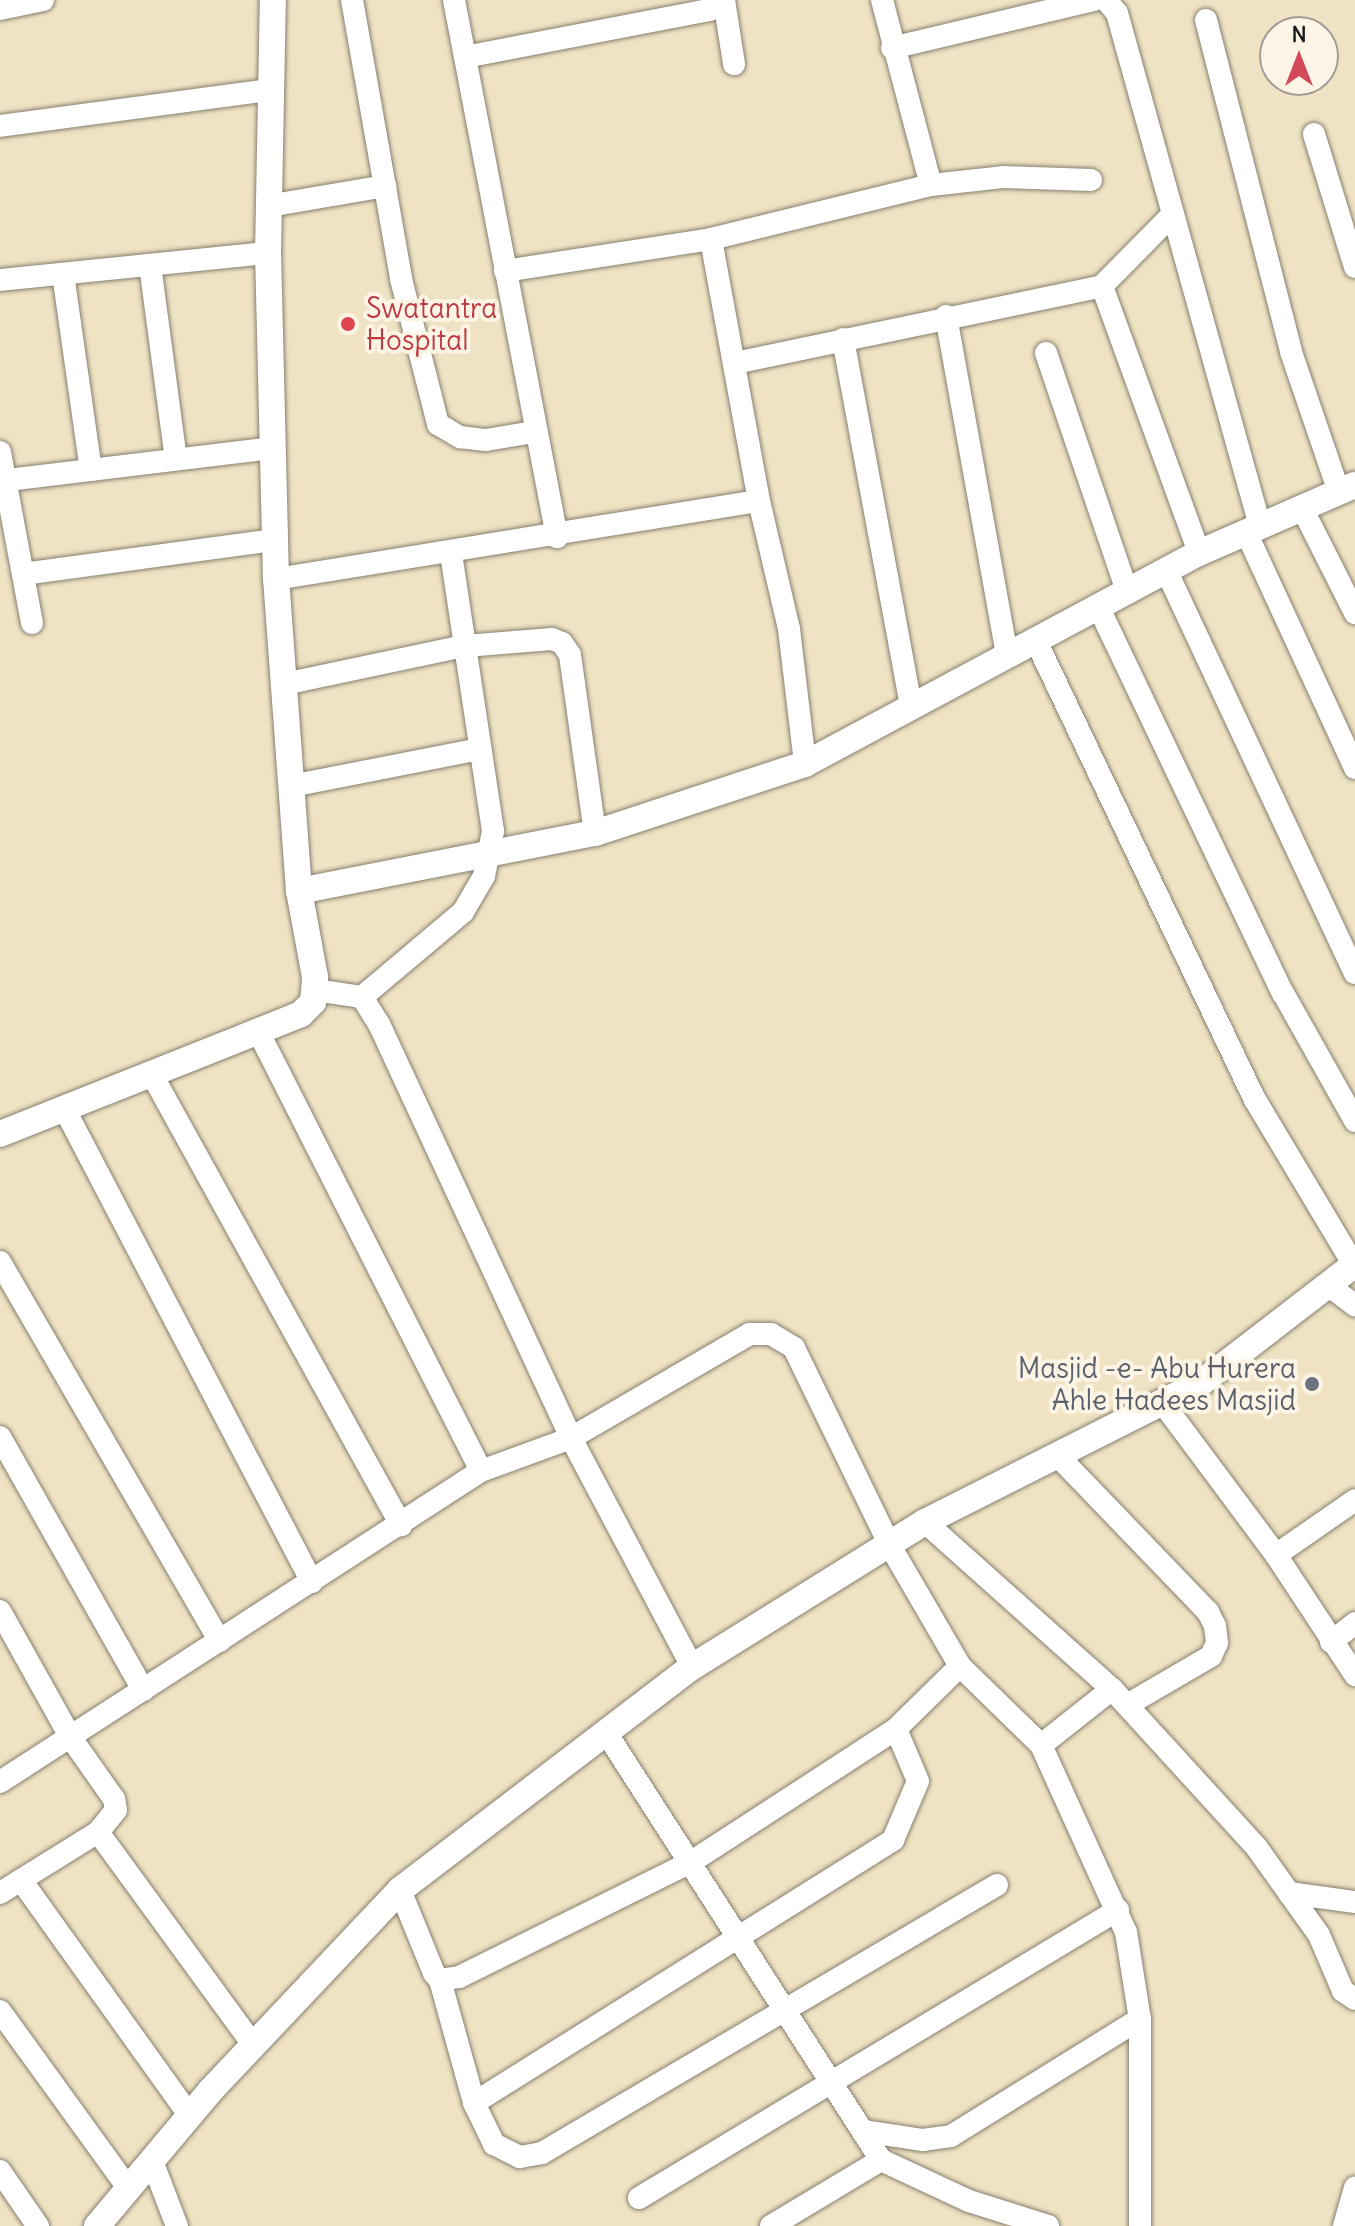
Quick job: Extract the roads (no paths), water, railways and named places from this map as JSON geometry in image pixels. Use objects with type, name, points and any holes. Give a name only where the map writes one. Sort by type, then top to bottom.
[{"type":"street","points":[[0,9],[43,0]]},
{"type":"street","points":[[0,1134],[308,1009],[315,990],[299,891],[276,558],[268,253],[273,0]]},
{"type":"street","points":[[352,0],[401,279],[438,424],[460,437],[486,440],[534,432]]},
{"type":"street","points":[[454,0],[534,432],[557,537]]},
{"type":"street","points":[[465,57],[710,10],[721,0]]},
{"type":"street","points":[[721,0],[734,64]]},
{"type":"street","points":[[882,0],[892,48],[931,185]]},
{"type":"street","points":[[892,48],[1094,0]]},
{"type":"street","points":[[1106,0],[1117,13],[1173,214],[1253,529],[1355,768]]},
{"type":"street","points":[[299,891],[487,858],[595,833],[805,764],[1199,553],[1347,488],[1291,352],[1206,20]]},
{"type":"street","points":[[0,126],[269,90]]},
{"type":"street","points":[[1314,134],[1346,206],[1355,267]]},
{"type":"street","points":[[505,271],[711,239],[931,185],[1003,177],[1091,180]]},
{"type":"street","points":[[268,206],[385,186]]},
{"type":"street","points":[[735,363],[946,316],[1102,286],[1173,214]]},
{"type":"street","points":[[711,239],[759,501],[789,629],[805,764]]},
{"type":"street","points":[[0,280],[268,253]]},
{"type":"street","points":[[150,265],[176,459]]},
{"type":"street","points":[[63,274],[91,470]]},
{"type":"street","points":[[1102,286],[1199,553]]},
{"type":"street","points":[[946,316],[1007,654]]},
{"type":"street","points":[[843,339],[911,705]]},
{"type":"street","points":[[1046,353],[1127,591]]},
{"type":"street","points":[[3,480],[273,448]]},
{"type":"street","points":[[0,452],[32,623]]},
{"type":"street","points":[[23,574],[276,558],[309,574],[557,537],[759,501]]},
{"type":"street","points":[[1302,508],[1355,613]]},
{"type":"street","points":[[315,990],[362,997],[463,912],[484,876],[493,831],[451,553]]},
{"type":"street","points":[[1166,570],[1355,973]]},
{"type":"street","points":[[1098,606],[1283,993],[1355,1121]]},
{"type":"street","points":[[284,684],[465,646],[552,639],[562,643],[570,655],[595,833]]},
{"type":"street","points":[[97,2226],[126,2185],[152,2161],[189,2115],[400,1890],[692,1667],[925,1522],[1202,1382],[1355,1264],[1254,1098],[1035,639]]},
{"type":"street","points":[[291,786],[480,749]]},
{"type":"street","points":[[362,997],[571,1438],[692,1667]]},
{"type":"street","points":[[258,1031],[481,1471]]},
{"type":"street","points":[[151,1073],[401,1525]]},
{"type":"street","points":[[64,1108],[312,1582]]},
{"type":"street","points":[[0,1262],[220,1641]]},
{"type":"street","points":[[1328,1285],[1355,1305]]},
{"type":"street","points":[[0,1781],[481,1471],[571,1438],[750,1334],[771,1334],[794,1348],[889,1544],[960,1666],[1041,1745],[1118,1910],[1126,1932],[1140,2019],[1140,2226]]},
{"type":"street","points":[[1162,1402],[1276,1555],[1355,1675]]},
{"type":"street","points":[[0,1437],[143,1690]]},
{"type":"street","points":[[1041,1745],[1120,1697],[1211,1656],[1217,1643],[1215,1626],[1208,1612],[1057,1455]]},
{"type":"street","points":[[1276,1555],[1355,1500]]},
{"type":"street","points":[[925,1522],[1120,1697],[1257,1848],[1319,1935],[1343,1991],[1355,1999]]},
{"type":"street","points":[[0,1611],[71,1738],[114,1799],[116,1810],[98,1832],[0,1893]]},
{"type":"street","points":[[1331,1642],[1355,1623]]},
{"type":"street","points":[[440,1980],[459,1977],[691,1862],[896,1729],[960,1666]]},
{"type":"street","points":[[474,2103],[738,1934],[893,1840],[918,1781],[896,1729]]},
{"type":"street","points":[[607,1734],[881,2160],[969,2201],[1048,2226]]},
{"type":"street","points":[[98,1832],[254,2046]]},
{"type":"street","points":[[21,1880],[189,2115]]},
{"type":"street","points":[[400,1890],[440,1980],[474,2103],[494,2144],[505,2153],[520,2157],[542,2153],[788,2012],[997,1885]]},
{"type":"street","points":[[1289,1893],[1355,1902]]},
{"type":"street","points":[[639,2198],[834,2084],[1118,1910]]},
{"type":"street","points":[[0,2011],[126,2185]]},
{"type":"street","points":[[863,2131],[923,2140],[951,2136],[1140,2019]]},
{"type":"street","points":[[771,2226],[881,2160]]},
{"type":"street","points":[[152,2161],[177,2226]]},
{"type":"street","points":[[0,2171],[38,2226]]},
{"type":"street","points":[[1344,2226],[1355,2188]]},
{"type":"place","name":"Swatantra Hospital","points":[[348,324]]},
{"type":"place","name":"Masjid -e- Abu Hurera Ahle Hadees Masjid","points":[[1312,1384]]}]
